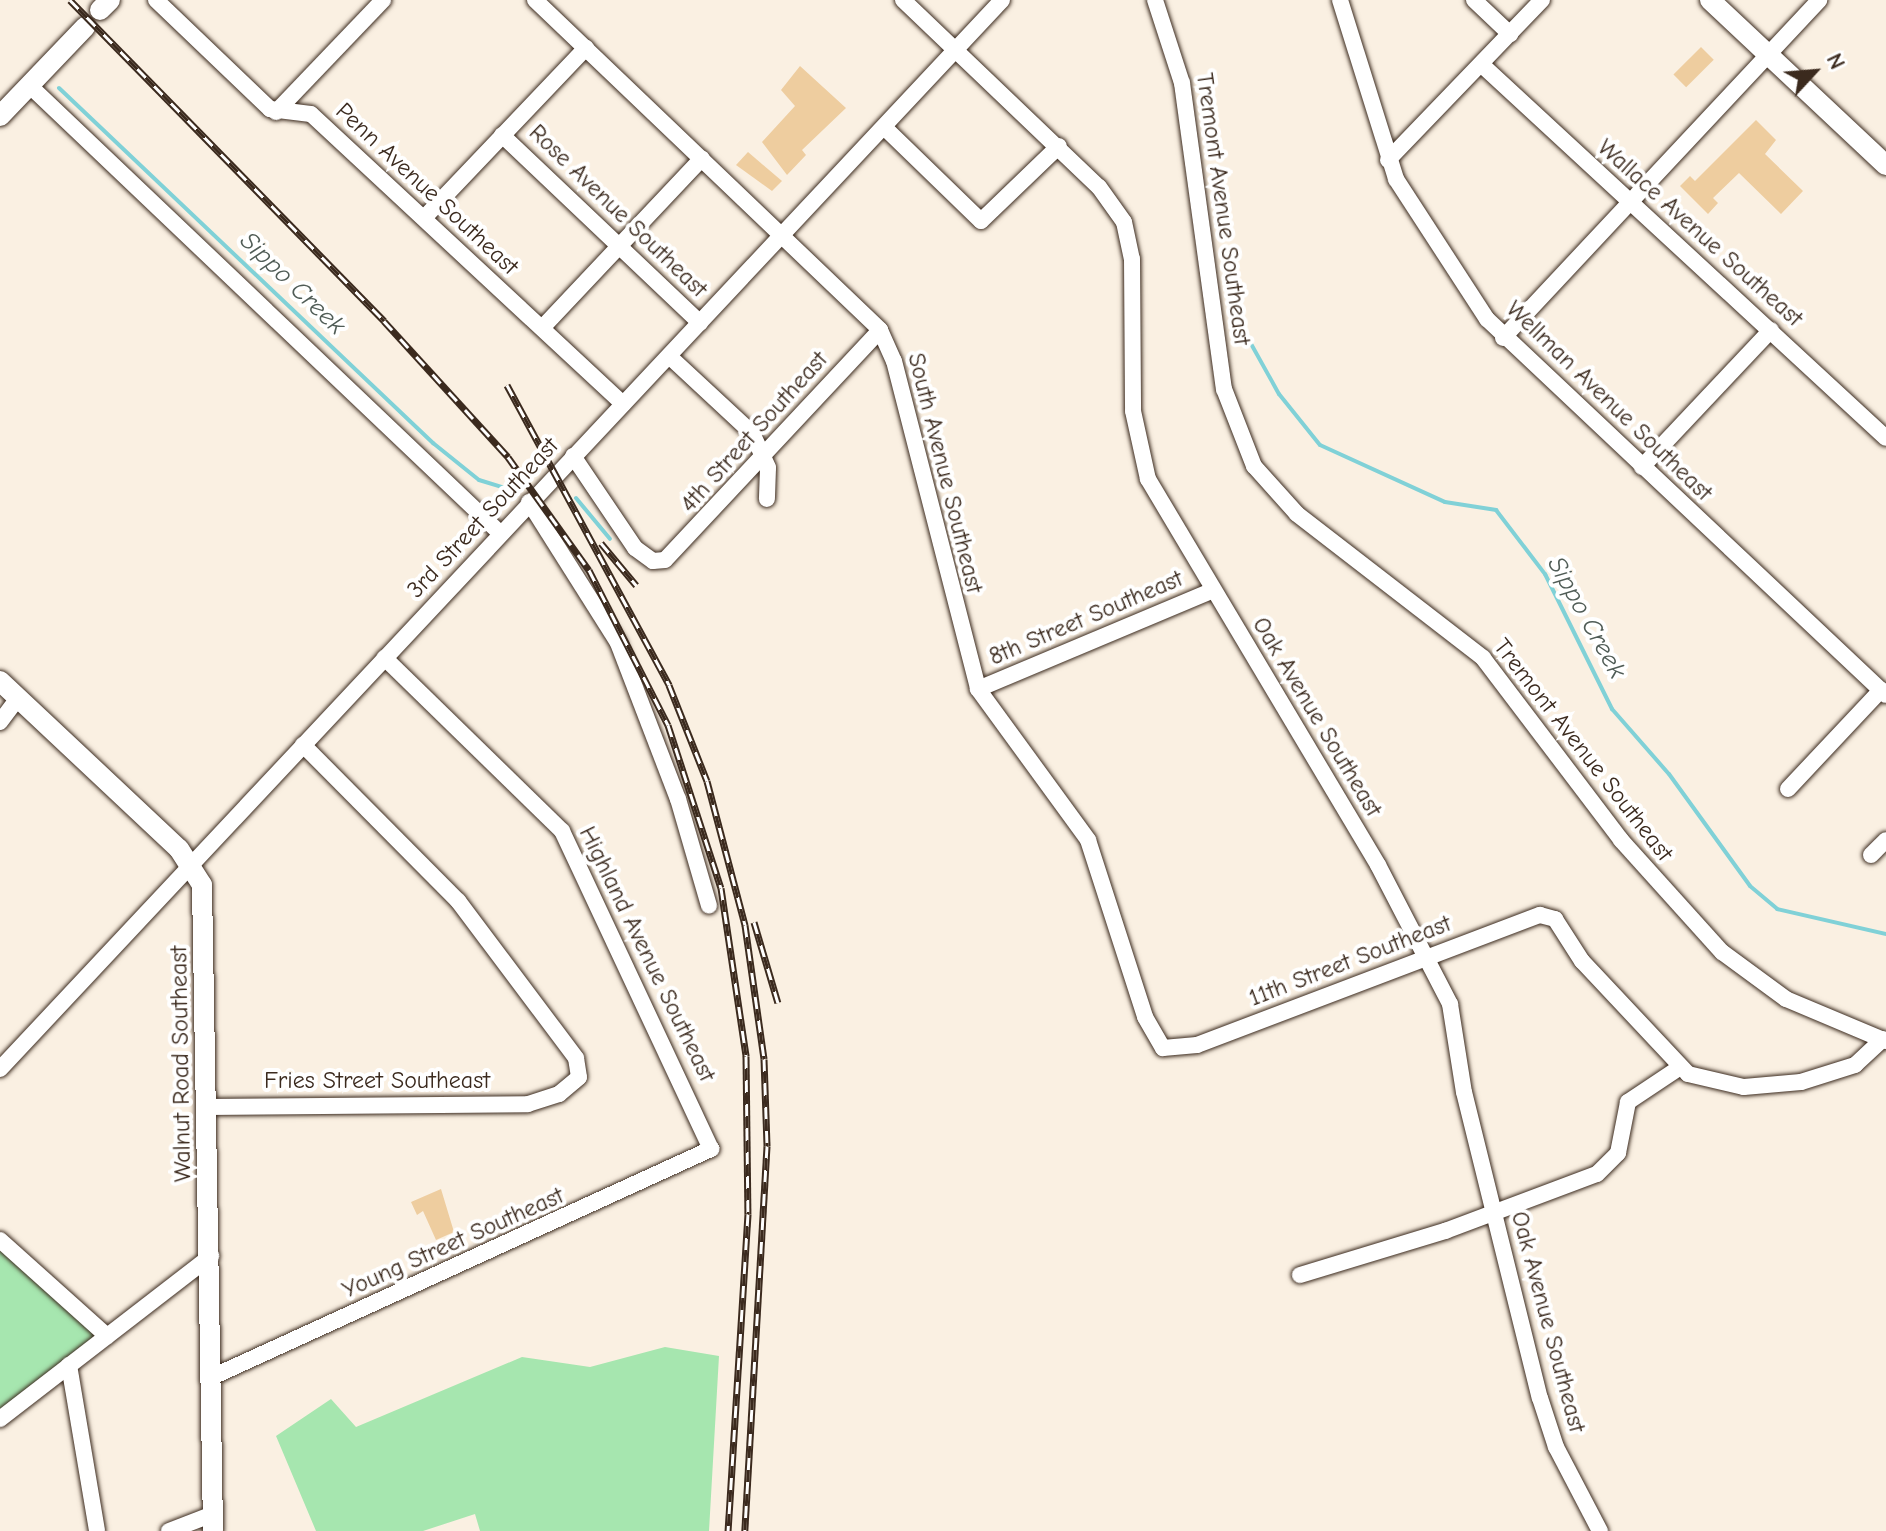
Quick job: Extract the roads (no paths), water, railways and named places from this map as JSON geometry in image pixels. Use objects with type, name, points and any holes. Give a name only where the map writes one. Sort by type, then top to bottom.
[{"type":"main road","points":[[1710,0],[1885,163]]},
{"type":"main road","points":[[0,116],[85,27]]},
{"type":"main road","name":"Walnut Road Southeast","points":[[0,681],[193,864],[205,899],[213,1523]]},
{"type":"street","points":[[156,0],[276,112],[383,0]]},
{"type":"street","name":"South Avenue Southeast","points":[[535,0],[880,330],[894,361],[978,689],[1088,840],[1145,1017],[1167,1050]]},
{"type":"street","name":"Oak Avenue Southeast","points":[[903,0],[1059,146],[1124,222],[1132,259],[1132,381],[1141,458],[1157,497],[1428,957],[1454,1018],[1464,1092],[1547,1424],[1600,1531]]},
{"type":"street","name":"3rd Street Southeast","points":[[0,1069],[1002,0]]},
{"type":"street","name":"Tremont Avenue Southeast","points":[[1155,0],[1182,83],[1224,389],[1254,466],[1297,514],[1475,649],[1654,881],[1722,952],[1786,999],[1884,1040]]},
{"type":"street","name":"Wellman Avenue Southeast","points":[[1340,0],[1388,160],[1503,338],[1884,693]]},
{"type":"street","points":[[1474,0],[1510,34]]},
{"type":"street","points":[[1388,160],[1542,0]]},
{"type":"street","points":[[1503,338],[1819,0]]},
{"type":"street","points":[[424,218],[586,48]]},
{"type":"street","name":"Wallace Avenue Southeast","points":[[1481,64],[1886,438]]},
{"type":"street","points":[[29,85],[501,534]]},
{"type":"street","name":"Penn Avenue Southeast","points":[[276,112],[311,114],[623,404]]},
{"type":"street","points":[[884,127],[981,221],[1059,146]]},
{"type":"street","name":"Rose Avenue Southeast","points":[[502,135],[700,323]]},
{"type":"street","points":[[542,328],[702,158]]},
{"type":"street","name":"4th Street Southeast","points":[[573,456],[635,548],[661,561],[683,547],[765,453],[880,330]]},
{"type":"street","points":[[1642,467],[1771,330]]},
{"type":"street","points":[[669,356],[752,433],[765,453],[767,499]]},
{"type":"street","points":[[529,502],[618,643],[678,799],[709,906]]},
{"type":"street","name":"8th Street Southeast","points":[[978,689],[1213,590]]},
{"type":"street","name":"Highland Avenue Southeast","points":[[385,658],[562,831],[711,1149]]},
{"type":"street","points":[[1788,789],[1884,693]]},
{"type":"street","points":[[0,722],[18,698]]},
{"type":"street","name":"Fries Street Southeast","points":[[207,1107],[546,1100],[577,1080],[576,1058],[458,901],[303,745]]},
{"type":"street","points":[[1871,855],[1886,840]]},
{"type":"street","name":"11th Street Southeast","points":[[1167,1050],[1197,1045],[1512,923],[1549,915],[1679,1068]]},
{"type":"street","points":[[1300,1275],[1493,1212],[1607,1168],[1618,1153],[1628,1102],[1679,1068],[1728,1085],[1781,1085],[1855,1065],[1884,1040]]},
{"type":"street","name":"Young Street Southeast","points":[[212,1377],[711,1149]]},
{"type":"street","points":[[0,1240],[107,1336]]},
{"type":"street","points":[[0,1419],[211,1256]]},
{"type":"street","points":[[69,1365],[97,1531]]},
{"type":"street","points":[[169,1531],[213,1523]]},
{"type":"waterway","name":"Sippo Creek","points":[[59,88],[433,443],[479,480],[511,490]]},
{"type":"waterway","name":"Sippo Creek","points":[[1245,333],[1279,394],[1320,445],[1445,502],[1496,510],[1545,574],[1612,709],[1669,774],[1750,886],[1777,909],[1886,934]]},
{"type":"waterway","name":"Sippo Creek","points":[[576,498],[610,539]]},
{"type":"railway","points":[[70,0],[384,321],[508,457],[589,570],[668,725],[721,888],[746,1056],[748,1214],[728,1531]]},
{"type":"railway","points":[[507,385],[669,685],[707,781],[745,925],[764,1059],[767,1146],[745,1531]]},
{"type":"railway","points":[[601,543],[636,585]]},
{"type":"railway","points":[[754,922],[778,1003]]}]
